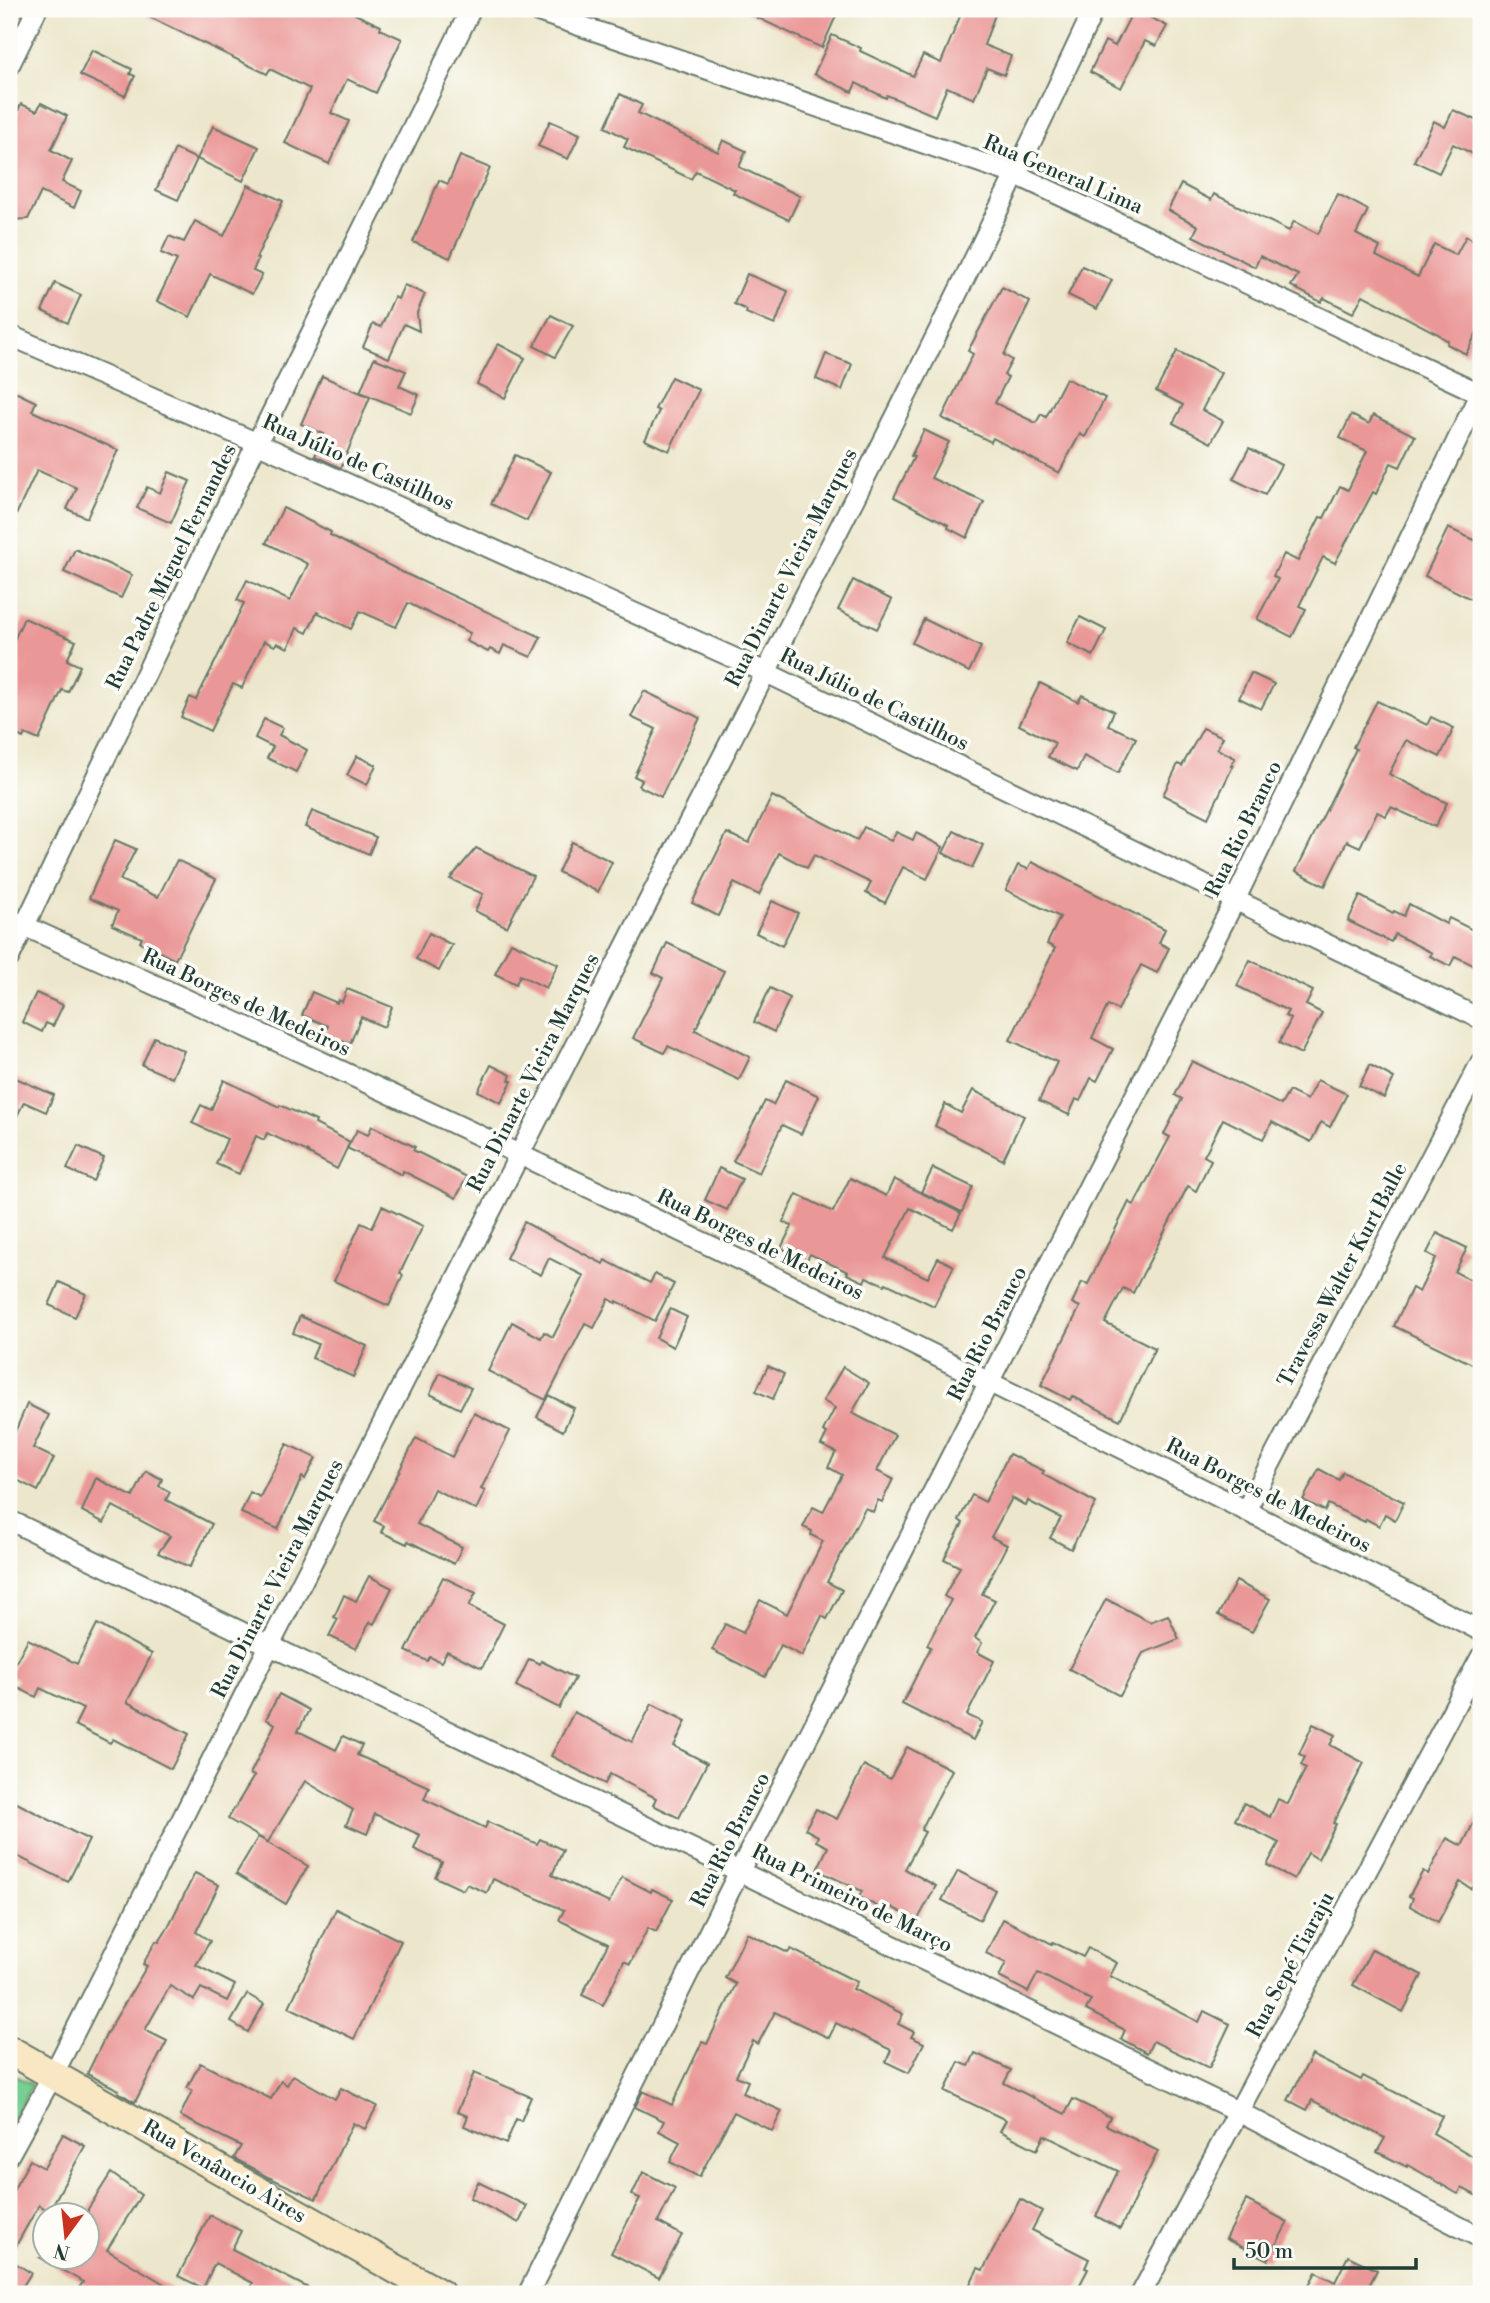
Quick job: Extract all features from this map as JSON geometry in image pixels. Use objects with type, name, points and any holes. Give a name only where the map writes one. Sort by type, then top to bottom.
[{"type":"street","points":[[9,66],[37,9]]},
{"type":"street","name":"Rua Padre Miguel Fernandes","points":[[9,958],[17,923],[471,9]]},
{"type":"street","name":"Rua General Lima","points":[[531,9],[1017,175],[1481,393]]},
{"type":"street","name":"Rua Dinarte Vieira Marques","points":[[9,2155],[53,2074],[1017,175],[1094,9]]},
{"type":"street","name":"Rua Júlio de Castilhos","points":[[9,335],[257,443],[765,672],[1481,1019]]},
{"type":"street","name":"Rua Rio Branco","points":[[528,2294],[740,1870],[1236,900],[1481,393]]},
{"type":"street","name":"Rua Borges de Medeiros","points":[[17,923],[519,1154],[989,1382],[1481,1631]]},
{"type":"street","name":"Travessa Walter Kurt Balle","points":[[1246,1510],[1481,1062]]},
{"type":"street","name":"Rua Primeiro de Março","points":[[9,1520],[1239,2112],[1481,2238]]},
{"type":"street","name":"Rua Sepé Tiaraju","points":[[1141,2294],[1481,1657]]},
{"type":"street","name":"Rua Venâncio Aires","points":[[9,2050],[439,2294]]},
{"type":"green space","points":[[9,2072],[32,2085],[9,2127]]},
{"type":"building","points":[[133,9],[344,9],[402,39],[376,93],[347,79],[331,113],[349,121],[329,164],[285,143],[310,89],[270,69],[267,74]]},
{"type":"building","points":[[739,9],[839,9],[822,48]]},
{"type":"building","points":[[963,9],[997,9],[984,45],[1011,56],[1004,75],[987,68],[974,99],[947,87],[935,116],[887,95],[886,98],[856,83],[852,92],[814,74],[832,35],[913,76],[923,55],[941,63]]},
{"type":"building","points":[[1134,9],[1167,26],[1156,46],[1145,41],[1121,88],[1090,72],[1105,41],[1115,46]]},
{"type":"building","points":[[92,50],[132,69],[130,74],[135,76],[125,96],[80,75]]},
{"type":"building","points":[[620,94],[642,105],[638,113],[718,152],[723,140],[746,151],[739,167],[800,196],[789,220],[733,193],[735,190],[696,171],[691,179],[624,147],[628,139],[605,127]]},
{"type":"building","points":[[41,103],[67,116],[51,150],[72,161],[62,182],[81,191],[74,208],[41,192],[28,219],[9,220],[9,130],[21,104],[37,111]]},
{"type":"building","points":[[1453,110],[1481,122],[1481,158],[1453,144],[1439,173],[1414,161],[1434,121],[1445,127]]},
{"type":"building","points":[[550,121],[580,134],[568,159],[538,146]]},
{"type":"building","points":[[213,126],[259,147],[243,181],[197,159]]},
{"type":"building","points":[[175,149],[197,159],[178,200],[156,190]]},
{"type":"building","points":[[460,156],[490,168],[450,258],[413,242],[439,180],[448,184]]},
{"type":"building","points":[[1181,184],[1211,200],[1214,194],[1289,231],[1294,221],[1318,234],[1338,194],[1368,210],[1356,234],[1380,247],[1376,256],[1418,277],[1434,244],[1456,255],[1466,236],[1481,244],[1481,324],[1466,354],[1447,344],[1448,341],[1440,335],[1363,295],[1353,313],[1324,298],[1321,302],[1291,286],[1298,275],[1260,256],[1255,267],[1193,236],[1198,226],[1168,210]]},
{"type":"building","points":[[248,185],[283,201],[256,258],[258,259],[253,271],[262,275],[252,294],[210,274],[190,317],[157,301],[177,260],[161,253],[169,236],[184,242],[195,221],[224,236]]},
{"type":"building","points":[[1082,266],[1112,280],[1097,309],[1068,295]]},
{"type":"building","points":[[747,274],[788,291],[775,325],[746,313],[747,310],[734,304]]},
{"type":"building","points":[[55,283],[81,295],[68,323],[42,311]]},
{"type":"building","points":[[404,285],[425,294],[417,313],[419,331],[404,324],[389,358],[363,347],[373,324],[381,327],[394,297],[398,299]]},
{"type":"building","points":[[1002,287],[1030,302],[1004,355],[1012,360],[1004,375],[1008,377],[995,403],[1036,423],[1041,414],[1046,417],[1066,378],[1105,398],[1085,437],[1080,434],[1059,473],[993,438],[991,442],[942,418],[973,354],[968,351]]},
{"type":"building","points":[[551,315],[573,326],[555,357],[534,346]]},
{"type":"building","points":[[498,344],[525,358],[505,398],[477,384]]},
{"type":"building","points":[[1177,351],[1221,373],[1202,410],[1223,421],[1211,443],[1173,423],[1183,405],[1156,391]]},
{"type":"building","points":[[826,354],[852,364],[842,390],[816,379]]},
{"type":"building","points":[[374,358],[406,371],[399,386],[419,395],[411,413],[360,392]]},
{"type":"building","points":[[322,376],[370,397],[341,468],[315,456],[324,434],[301,424]]},
{"type":"building","points":[[671,377],[699,390],[669,451],[645,440],[659,411],[655,409]]},
{"type":"building","points":[[9,389],[36,402],[32,411],[118,450],[87,518],[67,509],[77,488],[37,470],[9,530]]},
{"type":"building","points":[[1351,415],[1369,424],[1373,415],[1415,436],[1400,467],[1391,463],[1335,563],[1323,557],[1299,606],[1306,609],[1292,637],[1257,619],[1278,579],[1273,576],[1284,554],[1298,561],[1320,517],[1324,518],[1340,486],[1348,490],[1367,451],[1340,438]]},
{"type":"building","points":[[924,430],[949,442],[931,478],[984,502],[967,538],[948,528],[949,525],[894,497]]},
{"type":"building","points":[[1249,448],[1281,465],[1265,495],[1233,479]]},
{"type":"building","points":[[515,455],[551,472],[527,521],[491,504]]},
{"type":"building","points":[[169,472],[190,481],[171,523],[137,508],[147,487],[160,493]]},
{"type":"building","points":[[283,508],[402,572],[541,637],[531,657],[504,645],[500,654],[490,649],[488,652],[466,641],[470,633],[408,603],[396,627],[360,611],[351,629],[317,612],[307,633],[297,628],[288,648],[264,641],[242,688],[233,684],[210,731],[181,717],[190,697],[196,700],[244,603],[237,600],[247,580],[290,601],[308,564],[266,543]]},
{"type":"building","points":[[1448,528],[1481,543],[1481,604],[1425,576]]},
{"type":"building","points":[[75,549],[132,575],[121,598],[64,572]]},
{"type":"building","points":[[853,580],[892,600],[877,629],[838,610]]},
{"type":"building","points":[[1080,617],[1106,630],[1093,656],[1067,643]]},
{"type":"building","points":[[24,618],[76,641],[67,660],[80,666],[68,692],[62,690],[39,740],[25,734],[23,738],[9,731],[9,651]]},
{"type":"building","points":[[924,619],[981,647],[969,672],[912,643]]},
{"type":"building","points":[[1251,673],[1274,684],[1261,709],[1239,698]]},
{"type":"building","points":[[1040,683],[1078,702],[1082,695],[1114,711],[1108,725],[1136,738],[1118,773],[1084,756],[1077,771],[1048,757],[1055,743],[1019,725]]},
{"type":"building","points":[[644,691],[700,718],[661,797],[639,786],[642,780],[634,776],[656,729],[631,717]]},
{"type":"building","points":[[1377,701],[1427,725],[1431,717],[1454,728],[1440,757],[1406,740],[1389,774],[1447,803],[1435,827],[1391,807],[1386,816],[1377,812],[1360,847],[1347,841],[1325,886],[1296,871]]},
{"type":"building","points":[[264,719],[283,728],[279,735],[307,750],[296,772],[267,758],[273,747],[255,738]]},
{"type":"building","points":[[1203,728],[1223,737],[1217,749],[1235,758],[1208,818],[1163,795],[1178,764],[1182,766]]},
{"type":"building","points":[[357,756],[376,765],[367,785],[347,775]]},
{"type":"building","points":[[772,796],[857,840],[864,827],[891,841],[896,832],[913,840],[916,833],[943,847],[927,879],[903,867],[885,903],[866,893],[871,883],[814,855],[807,868],[779,853],[759,895],[734,883],[718,916],[692,903],[727,833],[749,843]]},
{"type":"building","points":[[312,811],[376,837],[369,854],[305,827]]},
{"type":"building","points":[[954,831],[983,845],[972,868],[943,853]]},
{"type":"building","points":[[115,840],[136,849],[120,880],[158,897],[177,860],[216,879],[175,960],[140,942],[142,938],[112,925],[118,911],[89,898]]},
{"type":"building","points":[[572,842],[612,862],[598,892],[558,872]]},
{"type":"building","points":[[476,848],[533,876],[507,927],[475,911],[483,894],[450,879]]},
{"type":"building","points":[[1032,862],[1165,929],[1159,943],[1169,948],[1157,973],[1141,965],[1118,1010],[1108,1005],[1092,1038],[1113,1049],[1097,1081],[1091,1078],[1080,1101],[1076,1099],[1069,1115],[1039,1101],[1057,1062],[1010,1040],[1055,948],[1047,944],[1060,917],[1006,890],[1018,865],[1028,869]]},
{"type":"building","points":[[1360,896],[1404,916],[1409,904],[1446,924],[1449,918],[1481,934],[1481,969],[1455,956],[1450,966],[1430,956],[1432,953],[1395,934],[1391,942],[1348,921]]},
{"type":"building","points":[[772,901],[798,913],[782,946],[756,933]]},
{"type":"building","points":[[429,933],[452,945],[439,971],[416,959]]},
{"type":"building","points":[[511,942],[558,964],[546,988],[520,975],[516,984],[495,974]]},
{"type":"building","points":[[667,943],[724,971],[695,1030],[750,1057],[739,1080],[668,1046],[664,1053],[633,1038],[663,978],[653,973]]},
{"type":"building","points":[[1250,960],[1313,991],[1306,1005],[1322,1013],[1301,1054],[1279,1043],[1291,1019],[1285,1016],[1288,1011],[1237,986]]},
{"type":"building","points":[[770,988],[790,998],[774,1032],[754,1022]]},
{"type":"building","points":[[347,989],[392,1007],[384,1027],[361,1017],[350,1044],[324,1034],[328,1026],[302,1015],[312,992],[337,1003],[338,1000],[342,1002]]},
{"type":"building","points":[[36,993],[63,1005],[53,1026],[46,1023],[42,1032],[22,1022]]},
{"type":"building","points":[[154,1037],[184,1051],[172,1078],[142,1065]]},
{"type":"building","points":[[1192,1061],[1281,1105],[1289,1091],[1307,1100],[1317,1080],[1347,1094],[1330,1127],[1321,1122],[1311,1142],[1272,1122],[1263,1139],[1223,1119],[1204,1156],[1211,1160],[1196,1191],[1188,1186],[1133,1293],[1123,1288],[1105,1323],[1155,1348],[1120,1420],[1072,1396],[1070,1400],[1041,1385],[1080,1307],[1072,1303],[1082,1282],[1088,1284],[1129,1202],[1134,1205],[1170,1137],[1164,1134],[1182,1099],[1175,1095]]},
{"type":"building","points":[[491,1065],[511,1075],[509,1080],[512,1081],[501,1103],[478,1091]]},
{"type":"building","points":[[1370,1065],[1394,1078],[1384,1098],[1359,1086]]},
{"type":"building","points":[[9,1075],[54,1095],[46,1112],[24,1102],[9,1132]]},
{"type":"building","points":[[224,1080],[279,1107],[280,1105],[316,1121],[315,1124],[350,1142],[337,1169],[267,1133],[264,1140],[256,1136],[239,1174],[216,1164],[227,1139],[192,1123],[201,1105],[211,1110]]},
{"type":"building","points":[[786,1080],[819,1096],[801,1134],[782,1125],[759,1173],[733,1161],[765,1101],[773,1105]]},
{"type":"building","points":[[973,1090],[1024,1116],[1003,1160],[935,1126],[945,1104],[961,1113]]},
{"type":"building","points":[[372,1126],[467,1177],[456,1198],[403,1171],[402,1175],[347,1148],[357,1130],[368,1135]]},
{"type":"building","points":[[78,1146],[104,1158],[93,1181],[67,1169]]},
{"type":"building","points":[[719,1168],[742,1179],[727,1210],[705,1200]]},
{"type":"building","points":[[933,1168],[973,1187],[962,1212],[921,1192]]},
{"type":"building","points":[[850,1178],[886,1196],[894,1179],[961,1213],[953,1229],[910,1208],[885,1258],[928,1278],[938,1258],[954,1266],[934,1306],[886,1283],[885,1285],[866,1277],[864,1282],[810,1254],[807,1260],[781,1248],[792,1226],[783,1222],[797,1194],[833,1212]]},
{"type":"building","points":[[382,1206],[423,1226],[400,1273],[403,1275],[389,1306],[334,1281],[361,1223],[372,1228]]},
{"type":"building","points":[[524,1222],[603,1264],[605,1260],[650,1283],[655,1274],[674,1284],[655,1321],[609,1299],[594,1328],[585,1323],[546,1400],[488,1371],[512,1322],[541,1338],[544,1332],[553,1337],[584,1276],[549,1258],[541,1275],[506,1258]]},
{"type":"building","points":[[1437,1233],[1467,1248],[1455,1272],[1481,1285],[1481,1351],[1474,1365],[1394,1326],[1412,1288],[1419,1292],[1436,1258],[1427,1253]]},
{"type":"building","points":[[59,1282],[86,1294],[75,1317],[49,1305]]},
{"type":"building","points":[[670,1309],[687,1317],[673,1347],[656,1338]]},
{"type":"building","points":[[300,1316],[367,1346],[353,1377],[312,1358],[318,1344],[293,1333]]},
{"type":"building","points":[[768,1366],[784,1374],[773,1399],[756,1391]]},
{"type":"building","points":[[843,1367],[869,1383],[852,1413],[895,1435],[877,1471],[893,1479],[882,1502],[878,1500],[873,1512],[865,1508],[827,1582],[842,1590],[827,1619],[822,1616],[802,1656],[781,1645],[765,1677],[712,1650],[725,1624],[743,1633],[760,1600],[787,1614],[823,1541],[803,1527],[813,1507],[823,1512],[842,1475],[828,1467],[836,1452],[821,1445],[827,1433],[823,1431],[835,1408],[823,1401]]},
{"type":"building","points":[[440,1373],[471,1388],[460,1409],[430,1394]]},
{"type":"building","points":[[548,1395],[574,1408],[563,1431],[537,1417]]},
{"type":"building","points":[[27,1404],[49,1415],[33,1448],[54,1458],[38,1491],[9,1476],[9,1446]]},
{"type":"building","points":[[474,1413],[510,1431],[481,1489],[485,1491],[476,1510],[434,1489],[417,1524],[462,1547],[454,1564],[408,1541],[407,1544],[381,1532],[384,1526],[374,1521],[416,1438],[452,1457]]},
{"type":"building","points":[[287,1444],[316,1458],[305,1479],[302,1477],[278,1529],[241,1513],[250,1492],[260,1497]]},
{"type":"building","points":[[1009,1454],[1044,1471],[1042,1474],[1096,1503],[1071,1549],[1050,1538],[1061,1518],[1028,1501],[1026,1506],[1012,1498],[991,1537],[1007,1545],[982,1594],[995,1600],[975,1638],[982,1643],[977,1652],[994,1661],[967,1715],[982,1722],[973,1740],[902,1704],[931,1647],[927,1645],[951,1600],[944,1596],[960,1567],[944,1559],[963,1523],[959,1520],[972,1495],[985,1502]]},
{"type":"building","points":[[1319,1469],[1339,1480],[1343,1472],[1404,1502],[1395,1520],[1385,1514],[1379,1526],[1328,1504],[1325,1511],[1303,1500]]},
{"type":"building","points":[[146,1471],[162,1479],[159,1486],[170,1492],[166,1500],[212,1524],[190,1567],[158,1553],[170,1536],[113,1506],[104,1523],[82,1511],[96,1478],[133,1497]]},
{"type":"building","points":[[369,1576],[392,1588],[374,1624],[370,1622],[356,1649],[329,1636],[338,1619],[334,1617],[344,1595],[356,1601]]},
{"type":"building","points":[[443,1577],[476,1593],[469,1606],[504,1624],[482,1668],[447,1651],[441,1662],[430,1657],[427,1661],[406,1651]]},
{"type":"building","points":[[1236,1581],[1270,1599],[1252,1632],[1218,1615]]},
{"type":"building","points":[[1106,1599],[1150,1622],[1168,1615],[1179,1639],[1143,1653],[1120,1696],[1069,1669]]},
{"type":"building","points":[[97,1624],[152,1654],[127,1702],[189,1734],[171,1769],[113,1739],[110,1743],[75,1725],[83,1709],[40,1688],[36,1697],[14,1686],[17,1679],[9,1675],[28,1639],[77,1664]]},
{"type":"building","points":[[529,1659],[540,1664],[541,1661],[575,1678],[559,1708],[516,1686]]},
{"type":"building","points":[[279,1694],[309,1710],[298,1731],[336,1750],[343,1736],[362,1745],[357,1755],[429,1787],[424,1799],[485,1828],[488,1822],[537,1844],[540,1839],[563,1850],[552,1875],[609,1903],[622,1877],[651,1892],[652,1889],[673,1899],[656,1932],[648,1928],[630,1964],[624,1961],[603,2005],[582,1995],[608,1944],[559,1920],[564,1910],[493,1879],[487,1893],[467,1884],[463,1890],[435,1877],[442,1862],[414,1849],[420,1835],[375,1814],[367,1834],[346,1825],[353,1810],[305,1781],[268,1842],[228,1819],[254,1776],[250,1774],[275,1724],[266,1719]]},
{"type":"building","points":[[652,1704],[686,1721],[674,1746],[707,1763],[679,1818],[653,1805],[656,1798],[610,1774],[605,1784],[551,1756],[574,1712],[632,1742]]},
{"type":"building","points":[[1313,1724],[1335,1735],[1330,1745],[1364,1763],[1318,1859],[1308,1853],[1294,1879],[1267,1865],[1279,1843],[1235,1820],[1244,1803],[1270,1817],[1278,1799],[1288,1804],[1306,1768],[1301,1765],[1305,1757],[1299,1754]]},
{"type":"building","points":[[907,1747],[952,1770],[921,1830],[925,1832],[905,1869],[936,1886],[917,1921],[886,1904],[884,1910],[859,1897],[862,1891],[817,1870],[828,1847],[816,1841],[818,1836],[805,1829],[816,1809],[837,1819],[864,1765],[890,1779]]},
{"type":"building","points":[[9,1799],[89,1840],[68,1882],[9,1852]]},
{"type":"building","points":[[1481,1808],[1481,1872],[1472,1889],[1460,1882],[1438,1922],[1410,1906],[1413,1898],[1409,1896],[1423,1871],[1428,1874],[1447,1838],[1462,1846]]},
{"type":"building","points":[[258,1837],[308,1866],[286,1904],[236,1874]]},
{"type":"building","points":[[958,1871],[995,1890],[980,1920],[942,1900]]},
{"type":"building","points":[[195,1873],[219,1885],[196,1932],[210,1941],[196,1965],[235,1985],[227,2001],[201,1988],[194,2000],[170,1986],[145,2030],[167,2041],[135,2102],[118,2092],[119,2090],[87,2074],[108,2031],[147,1966],[143,1964],[156,1941],[159,1942],[166,1931]]},
{"type":"building","points":[[336,1909],[401,1941],[354,2039],[289,2007]]},
{"type":"building","points":[[1003,1919],[1083,1957],[1088,1948],[1117,1963],[1110,1976],[1199,2022],[1204,2011],[1230,2024],[1209,2068],[1153,2041],[1147,2053],[1121,2039],[1125,2030],[1086,2010],[1091,2000],[1038,1973],[1028,1992],[999,1977],[1006,1963],[986,1953]]},
{"type":"building","points":[[747,1933],[788,1953],[791,1949],[857,1982],[853,1989],[903,2014],[898,2024],[914,2032],[911,2037],[924,2043],[909,2073],[886,2062],[891,2050],[836,2023],[829,2038],[775,2012],[758,2044],[753,2041],[736,2076],[748,2081],[743,2093],[782,2111],[772,2131],[734,2112],[699,2177],[670,2162],[680,2142],[659,2131],[664,2121],[635,2107],[643,2091],[672,2105],[702,2042],[707,2044],[736,1984],[725,1978]]},
{"type":"building","points":[[1372,1949],[1422,1975],[1403,2012],[1353,1985]]},
{"type":"building","points":[[247,1994],[264,2004],[248,2032],[231,2022]]},
{"type":"building","points":[[975,2053],[1011,2070],[1004,2083],[1065,2114],[1073,2099],[1110,2117],[1106,2125],[1158,2151],[1120,2229],[1096,2216],[1118,2171],[1044,2135],[1037,2150],[1000,2131],[1006,2120],[945,2091],[959,2062],[969,2066]]},
{"type":"building","points":[[1312,2055],[1361,2080],[1363,2076],[1442,2116],[1433,2133],[1481,2161],[1481,2198],[1462,2188],[1458,2194],[1408,2165],[1407,2167],[1377,2152],[1385,2138],[1312,2100],[1307,2110],[1288,2100]]},
{"type":"building","points":[[200,2063],[271,2099],[281,2081],[287,2085],[293,2075],[335,2099],[341,2088],[377,2106],[365,2129],[353,2123],[316,2199],[234,2158],[241,2146],[180,2116],[192,2091],[187,2088]]},
{"type":"building","points":[[474,2073],[531,2097],[521,2121],[516,2119],[506,2144],[464,2126],[468,2116],[457,2112]]},
{"type":"building","points":[[63,2134],[85,2146],[54,2202],[32,2202],[32,2217],[9,2258],[9,2198],[30,2160],[44,2168]]},
{"type":"building","points":[[643,2172],[675,2188],[658,2222],[682,2235],[659,2278],[611,2253],[640,2198],[632,2195]]},
{"type":"building","points":[[111,2173],[141,2195],[107,2250],[181,2294],[75,2294],[83,2282],[66,2272],[102,2272],[102,2202],[92,2202]]},
{"type":"building","points":[[478,2182],[527,2206],[519,2223],[470,2198]]},
{"type":"building","points":[[1020,2199],[1042,2211],[1032,2230],[1089,2259],[1085,2268],[1088,2269],[1075,2294],[965,2294],[978,2268],[983,2270]]},
{"type":"building","points":[[1246,2200],[1288,2222],[1268,2260],[1226,2239]]},
{"type":"building","points":[[210,2215],[241,2231],[232,2249],[320,2294],[248,2294],[253,2283],[215,2263],[203,2288],[178,2276]]},
{"type":"building","points":[[1348,2256],[1377,2270],[1365,2294],[1304,2294],[1316,2272],[1335,2282]]},
{"type":"building","points":[[9,2259],[31,2273],[18,2294],[9,2294]]}]
